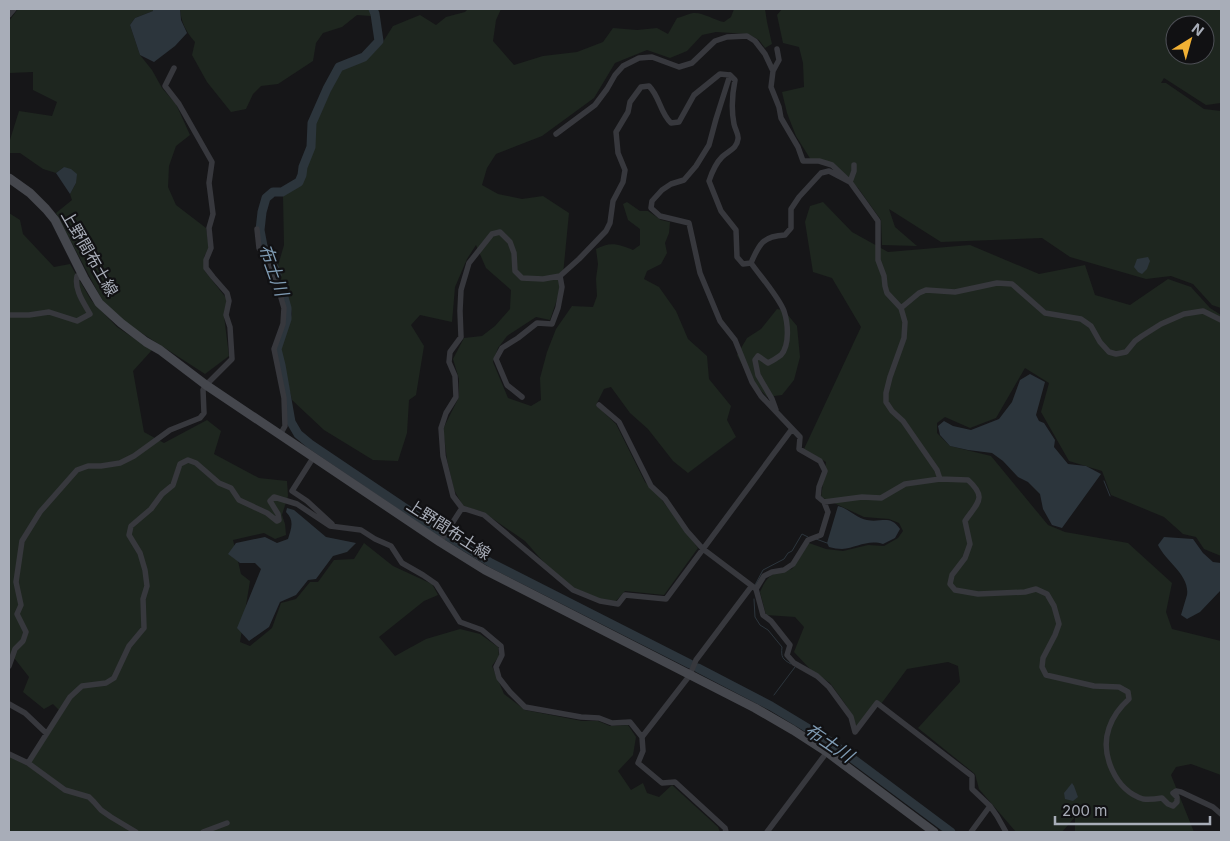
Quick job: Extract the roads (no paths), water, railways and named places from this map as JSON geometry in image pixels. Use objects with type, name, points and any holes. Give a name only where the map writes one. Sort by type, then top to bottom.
[{"type":"main road","name":"上野間布土線","points":[[9,178],[30,192],[55,220],[84,278],[99,303],[121,323],[206,385],[484,570],[755,708],[793,730],[827,752],[934,832]]},
{"type":"street","points":[[9,15],[14,9]]},
{"type":"street","points":[[556,134],[595,105],[623,66],[639,58],[652,57],[679,67],[692,63],[715,41],[727,37],[747,36],[755,41],[774,71]]},
{"type":"street","points":[[777,49],[779,60],[774,71],[771,87],[781,118],[798,146],[803,161],[819,161],[832,165],[850,182],[878,221],[878,260],[884,276],[887,293],[901,308],[905,322],[904,338],[890,377],[886,402],[892,411],[903,421],[937,470],[940,479]]},
{"type":"street","points":[[9,666],[14,649],[22,641],[26,632],[17,614],[21,605],[16,582],[22,541],[40,512],[76,470],[88,466],[120,463],[134,456],[170,430],[200,418],[204,413],[203,390],[232,358],[230,327],[226,315],[229,301],[227,293],[206,268],[206,260],[211,248],[209,228],[213,214],[210,183],[212,162],[179,104],[165,86],[174,68]]},
{"type":"street","points":[[751,263],[742,264],[737,257],[736,230],[721,211],[709,181],[723,156],[735,147],[738,139],[732,106],[734,80],[730,75],[720,74],[694,95],[679,122],[671,123],[666,118],[654,91],[649,86],[641,87],[630,102],[628,112],[616,132],[618,153],[625,170],[623,182],[613,201],[610,223],[606,231],[579,259],[560,276],[543,279],[522,278],[514,271],[514,253],[510,242],[500,232],[492,234],[469,263],[461,290],[461,337],[450,352],[448,362],[455,376],[456,397],[446,413],[441,428],[443,456],[452,496],[462,508],[484,514],[573,590],[600,601],[618,604],[625,595],[666,599],[792,429]]},
{"type":"street","points":[[642,737],[690,675],[696,660],[754,588],[764,576],[772,572],[784,570],[793,564],[808,540],[820,535],[828,512],[824,502],[818,497],[819,487],[825,471],[820,461],[799,448],[800,437],[761,396],[752,382],[734,340],[720,322],[700,273],[689,223],[660,216],[651,208],[652,202],[662,190],[684,180],[705,152],[709,145],[730,75]]},
{"type":"street","points":[[850,182],[854,165]]},
{"type":"street","points":[[751,263],[756,250],[764,241],[773,236],[785,235],[791,228],[791,209],[820,173],[829,171],[850,182]]},
{"type":"street","points":[[257,229],[259,248],[272,270],[284,308],[283,324],[274,349],[284,398],[285,426],[280,435]]},
{"type":"street","points":[[751,263],[784,310],[787,327],[788,340],[780,356],[768,363],[758,356],[755,360],[758,374],[772,399],[776,412]]},
{"type":"street","points":[[9,315],[29,315],[48,312],[77,321],[90,314],[75,283],[77,276],[84,278]]},
{"type":"street","points":[[522,397],[507,385],[496,359],[502,348],[537,323],[552,324],[558,308],[562,287],[560,276]]},
{"type":"street","points":[[901,308],[919,293],[926,290],[955,292],[997,283],[1012,284],[1045,313],[1081,319],[1091,326],[1100,342],[1109,352],[1116,354],[1126,352],[1142,336],[1161,324],[1184,314],[1203,311],[1221,320]]},
{"type":"street","points":[[599,405],[619,422],[651,486],[665,499],[687,531],[703,549],[754,588],[763,615],[771,620],[790,644],[787,655],[794,663],[817,676],[829,687],[850,717],[855,732],[877,703],[972,776],[972,789],[990,806],[1006,832]]},
{"type":"street","points":[[313,458],[292,490],[307,501],[330,523],[339,527]]},
{"type":"street","points":[[28,763],[70,697],[82,686],[106,683],[114,678],[129,646],[144,628],[145,570],[140,553],[129,535],[131,526],[151,509],[162,494],[173,485],[180,464],[188,460],[196,464],[219,483],[231,488],[239,500],[267,513],[277,521],[279,520],[278,514],[270,501],[274,497],[297,504],[330,526],[361,530],[391,546],[402,563],[436,584],[460,622],[482,630],[501,646],[502,655],[496,667],[499,678],[525,707],[581,717],[599,718],[612,723],[630,722],[642,737],[644,751],[638,763],[662,783],[675,782],[725,828],[726,832]]},
{"type":"street","points":[[824,502],[862,497],[881,498],[905,484],[940,479],[968,480],[976,487],[980,494],[979,501],[965,521],[970,544],[965,558],[952,575],[950,584],[955,590],[978,594],[1025,592],[1036,589],[1047,594],[1054,606],[1058,624],[1055,635],[1043,658],[1042,667],[1046,675],[1094,686],[1119,687],[1128,692],[1129,699],[1118,710],[1109,727],[1106,738],[1106,753],[1119,781],[1130,793],[1144,799],[1162,798],[1173,806],[1177,802],[1177,797],[1173,793],[1176,791],[1213,808],[1221,814]]},
{"type":"street","points":[[440,542],[462,508]]},
{"type":"street","points":[[9,704],[25,713],[46,733]]},
{"type":"street","points":[[766,832],[827,752]]},
{"type":"street","points":[[9,754],[28,763],[64,790],[89,797],[101,810],[136,832]]},
{"type":"street","points":[[971,832],[990,806]]},
{"type":"street","points":[[203,832],[227,823]]},
{"type":"waterway","name":"布土川","points":[[277,275],[263,246],[260,230],[266,198],[273,192],[282,192],[299,182],[311,147],[312,123],[339,67],[364,57],[379,41],[373,9]]},
{"type":"waterway","name":"布土川","points":[[282,290],[287,308],[287,319],[277,349],[291,422],[298,434],[442,533]]},
{"type":"waterway","points":[[1104,481],[1110,496]]},
{"type":"waterway","points":[[755,585],[763,570],[784,559],[792,551],[802,534],[808,537]]},
{"type":"waterway","name":"布土川","points":[[447,536],[491,563],[690,664]]},
{"type":"waterway","points":[[816,539],[827,543]]},
{"type":"waterway","points":[[754,599],[755,617],[760,625],[768,630],[782,647],[783,657],[791,664]]},
{"type":"waterway","points":[[774,695],[795,667]]},
{"type":"waterway","name":"布土川","points":[[698,668],[771,706],[829,741],[951,832]]}]
